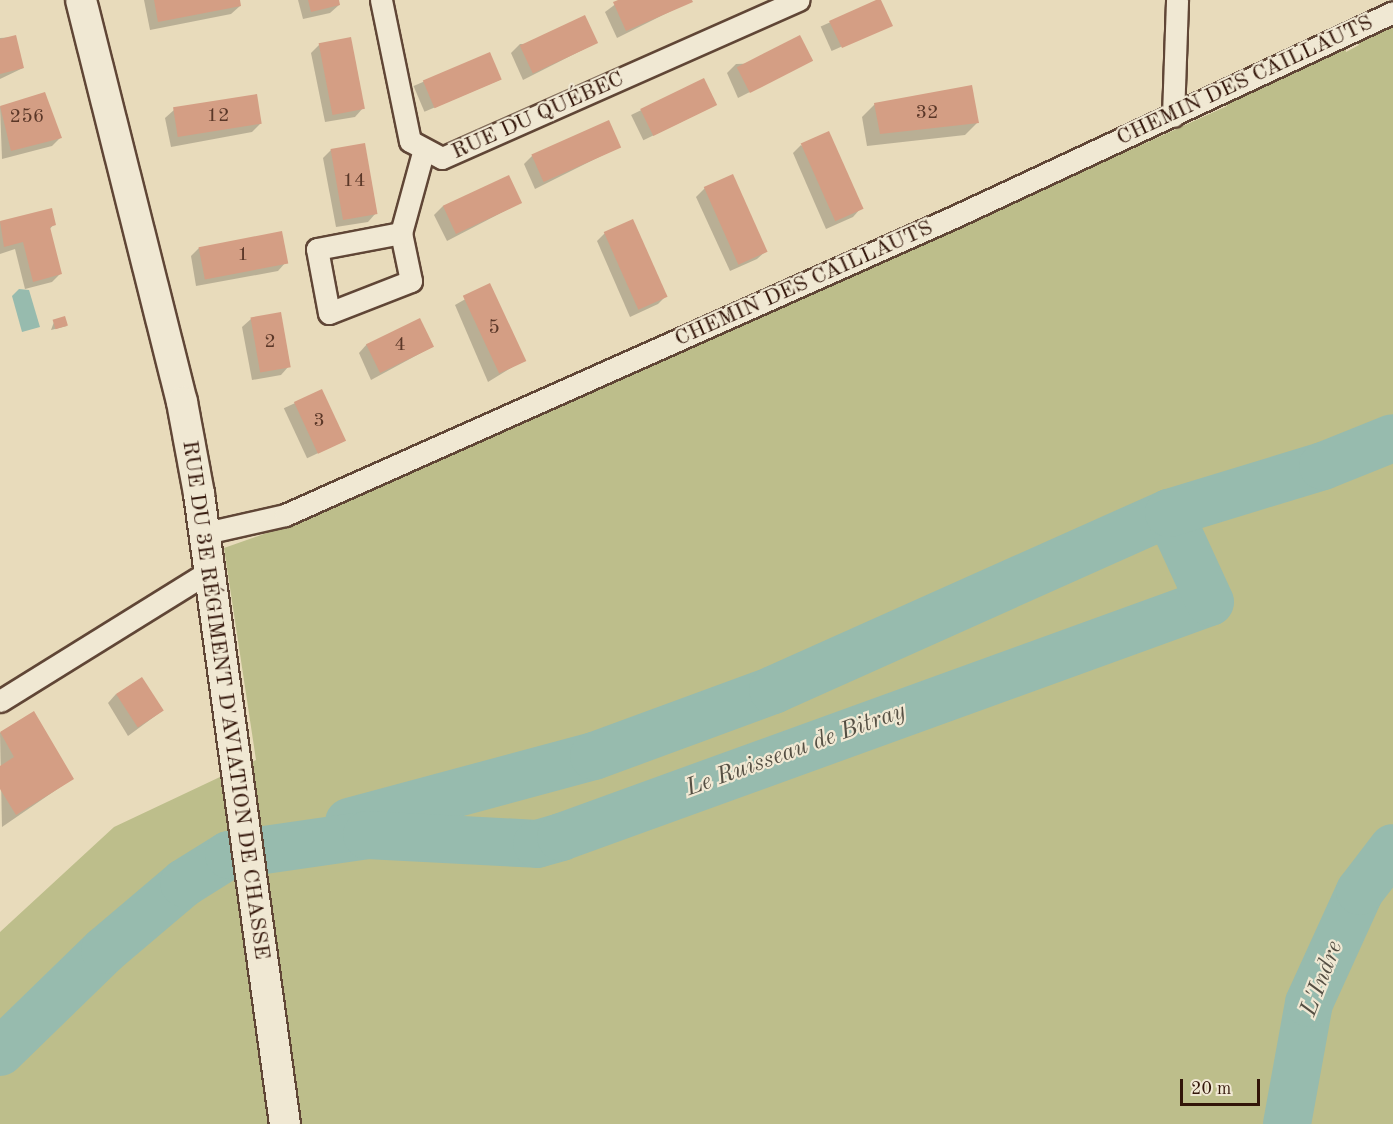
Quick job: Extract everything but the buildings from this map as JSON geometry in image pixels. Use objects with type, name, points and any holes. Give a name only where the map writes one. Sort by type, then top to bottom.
[{"type":"main road","name":"RUE DU 3E RÉGIMENT D'AVIATION DE CHASSE","points":[[81,0],[182,402],[206,533],[241,815],[285,1124]]},
{"type":"street","name":"RUE DU QUÉBEC","points":[[381,0],[410,141],[442,158],[799,0]]},
{"type":"street","points":[[1173,116],[1177,0]]},
{"type":"street","name":"CHEMIN DES CAILLAUTS","points":[[206,533],[285,515],[1173,116],[1393,12]]},
{"type":"street","points":[[401,233],[317,249],[329,313],[411,281],[401,233],[424,149]]},
{"type":"street","points":[[0,701],[211,570]]},
{"type":"green space","points":[[1393,19],[1393,1124],[0,1124],[0,932],[114,827],[256,760],[224,548],[312,517],[698,345],[802,293],[806,297],[1227,106],[1226,100],[1250,86],[1345,47],[1346,52],[1359,45],[1357,37]]},
{"type":"water","points":[[19,289],[29,290],[40,327],[22,332],[12,296]]},
{"type":"waterway","name":"Le Ruisseau de Bitray","points":[[0,1052],[105,950],[184,883],[229,855],[367,835],[537,844],[561,837],[1210,602],[1169,513],[1323,466],[1393,438]]},
{"type":"waterway","name":"Le Ruisseau de Bitray","points":[[349,822],[594,756],[773,690],[1169,513]]},
{"type":"waterway","name":"L'Indre","points":[[1287,1124],[1309,1003],[1360,891],[1393,848]]}]
